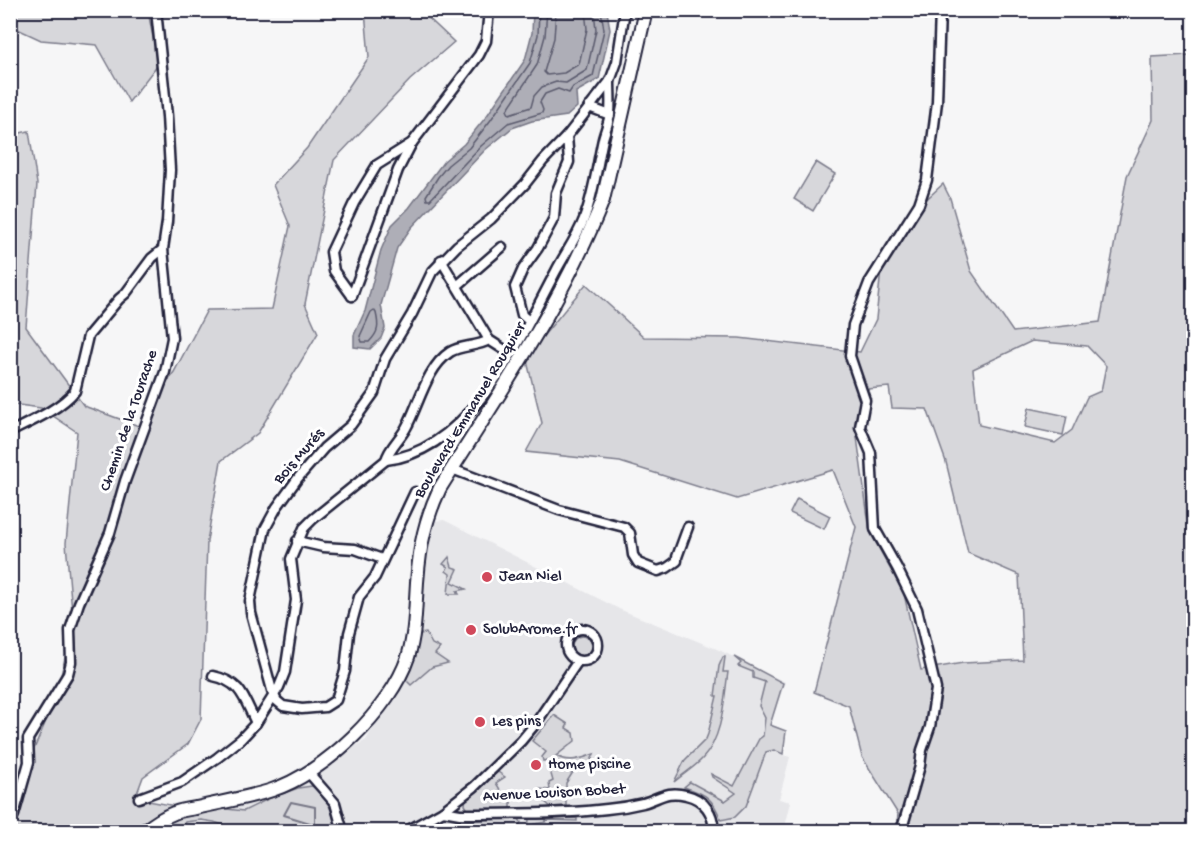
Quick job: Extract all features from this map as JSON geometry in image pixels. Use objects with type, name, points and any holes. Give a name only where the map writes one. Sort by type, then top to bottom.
[{"type":"street","name":"Chemin de la Tourache","points":[[10,819],[14,815],[29,762],[28,739],[68,674],[71,662],[70,630],[79,603],[110,533],[125,481],[168,363],[172,338],[163,249],[170,170],[156,10]]},
{"type":"street","points":[[412,143],[377,165],[354,203],[331,252],[334,271],[352,296],[398,170],[412,143],[479,56],[486,41],[489,10]]},
{"type":"street","name":"Bois Murés","points":[[273,694],[251,613],[250,601],[265,530],[277,507],[298,478],[324,448],[351,425],[374,393],[385,359],[412,314],[432,272],[441,260],[491,219],[567,136],[610,81],[617,62],[625,10]]},
{"type":"street","name":"Boulevard Emmanuel Rouquier","points":[[142,831],[174,813],[273,790],[308,772],[368,723],[385,703],[409,656],[415,625],[424,525],[440,488],[543,323],[593,225],[603,200],[646,10]]},
{"type":"street","points":[[901,831],[930,728],[936,689],[917,609],[875,529],[871,453],[860,427],[865,400],[850,356],[854,326],[869,283],[919,204],[927,180],[932,159],[937,102],[940,10]]},
{"type":"street","name":"Bois Murés","points":[[139,798],[182,782],[241,739],[256,723],[279,687],[285,672],[296,600],[291,559],[304,528],[387,460],[398,459],[435,442],[468,414],[491,386],[511,354],[583,221],[596,180],[610,115],[610,81]]},
{"type":"street","points":[[589,107],[610,115]]},
{"type":"street","points":[[529,321],[522,315],[515,287],[554,218],[553,204],[569,162],[567,136]]},
{"type":"street","points":[[458,286],[502,247]]},
{"type":"street","points":[[10,432],[70,397],[75,391],[88,336],[118,299],[126,293],[152,258],[163,249]]},
{"type":"street","points":[[441,260],[489,340],[511,354]]},
{"type":"street","name":"Bois Murés","points":[[387,460],[388,454],[406,428],[441,359],[452,350],[482,345],[489,340]]},
{"type":"street","points":[[452,469],[559,510],[624,527],[630,533],[633,555],[638,562],[658,571],[677,561],[688,526]]},
{"type":"street","points":[[273,694],[283,706],[302,709],[325,707],[336,700],[345,671],[349,633],[359,597],[375,577],[415,492]]},
{"type":"street","points":[[297,542],[323,547],[356,549],[382,559]]},
{"type":"street","points":[[405,831],[443,811],[474,787],[530,731],[578,661]]},
{"type":"street","points":[[213,676],[235,684],[256,723]]},
{"type":"street","points":[[308,772],[335,803],[343,831]]},
{"type":"street","name":"Avenue Louison Bobet","points":[[443,811],[460,814],[603,810],[644,803],[670,792],[698,799],[706,806],[714,822],[713,831]]},
{"type":"shaded area","points":[[11,11],[148,11],[158,64],[129,102],[97,45],[41,40],[11,26]]},
{"type":"shaded area","points":[[365,11],[421,11],[454,42],[410,80],[334,160],[305,304],[318,333],[258,433],[221,461],[207,541],[201,719],[188,744],[143,777],[136,796],[143,800],[176,806],[138,825],[133,831],[11,831],[10,821],[32,754],[56,697],[73,623],[66,543],[77,432],[41,408],[11,404],[11,135],[29,131],[37,184],[26,327],[84,406],[139,426],[174,372],[207,310],[272,309],[290,226],[273,185],[307,148],[369,57]]},
{"type":"shaded area","points":[[1193,52],[1193,831],[896,831],[898,814],[862,757],[849,706],[814,692],[856,527],[833,470],[737,499],[620,462],[526,452],[542,423],[526,357],[586,284],[644,337],[739,338],[860,352],[876,319],[882,260],[905,219],[943,184],[950,198],[971,271],[1013,332],[1100,322],[1127,176],[1153,120],[1152,57],[1188,55]],"holes":[[[1032,341],[1087,346],[1106,366],[1101,391],[1087,397],[1072,430],[1055,443],[979,425],[973,369]],[[889,387],[892,408],[927,409],[946,462],[968,553],[1019,575],[1023,660],[963,663],[921,670],[904,594],[870,532],[856,430],[860,427],[868,389]]]},
{"type":"shaded area","points":[[816,162],[835,174],[813,211],[794,199]]},
{"type":"shaded area","points":[[1029,408],[1067,416],[1063,435],[1025,427]]},
{"type":"shaded area","points":[[797,499],[830,516],[824,529],[790,513]]},
{"type":"shaded area","points":[[444,520],[619,609],[719,650],[785,682],[771,724],[786,731],[783,755],[790,757],[779,799],[791,802],[784,831],[149,832],[193,811],[270,796],[366,740],[410,666],[424,544],[433,521]]},
{"type":"shaded area","points":[[449,557],[452,567],[458,569],[452,582],[466,589],[457,591],[459,594],[448,594],[450,574],[446,571],[448,567],[443,564]]},
{"type":"shaded area","points":[[426,633],[432,644],[440,648],[435,654],[448,663],[432,667],[411,685],[406,680],[415,657],[420,634]]},
{"type":"shaded area","points":[[578,636],[586,636],[592,642],[592,650],[586,656],[578,656],[572,650],[572,642]]},
{"type":"shaded area","points":[[725,657],[723,672],[728,672],[719,729],[715,740],[703,758],[674,782],[685,760],[706,739],[708,734],[717,696],[715,696],[719,666]]},
{"type":"shaded area","points":[[734,657],[783,683],[770,725],[786,731],[783,754],[774,750],[766,752],[746,806],[735,817],[721,820],[708,798],[684,787],[690,782],[725,801],[736,793],[711,774],[734,786],[759,739],[763,736],[765,718],[759,706],[765,682],[753,678],[753,672],[738,666],[741,663]]},
{"type":"shaded area","points":[[554,715],[568,724],[566,728],[574,733],[575,741],[556,756],[570,760],[594,754],[589,765],[575,769],[566,783],[566,806],[551,807],[540,798],[540,789],[550,790],[549,783],[553,781],[547,760],[543,761],[542,757],[546,752],[532,741]]},
{"type":"shaded area","points":[[498,772],[505,777],[496,783],[507,801],[511,799],[511,809],[469,811],[465,805],[466,796]]},
{"type":"shaded area","points":[[312,786],[323,796],[329,806],[337,831],[268,831],[256,827],[240,831],[201,820],[185,822],[179,831],[150,832],[200,809],[218,808],[244,811],[268,799],[298,788]]},
{"type":"shaded area","points":[[518,818],[521,822],[517,831],[495,831],[493,828],[436,828],[430,831],[415,832],[429,823]]},
{"type":"shaded area","points":[[577,818],[577,821],[546,820],[546,822],[531,825],[528,831],[529,819]]},
{"type":"water","points":[[533,11],[607,11],[610,30],[599,79],[576,92],[577,107],[567,116],[532,121],[512,128],[485,150],[411,228],[397,248],[381,305],[385,328],[381,338],[370,349],[354,347],[354,335],[365,311],[381,250],[392,225],[409,208],[444,161],[464,144],[486,117],[525,60],[532,33]]},
{"type":"waterway","points":[[291,802],[315,807],[315,823],[284,815],[291,802]]},
{"type":"place","name":"Jean Niel","points":[[487,577]]},
{"type":"place","name":"SolubArome.fr","points":[[471,630]]},
{"type":"place","name":"Les pins","points":[[480,722]]},
{"type":"place","name":"Home piscine","points":[[536,765]]}]
